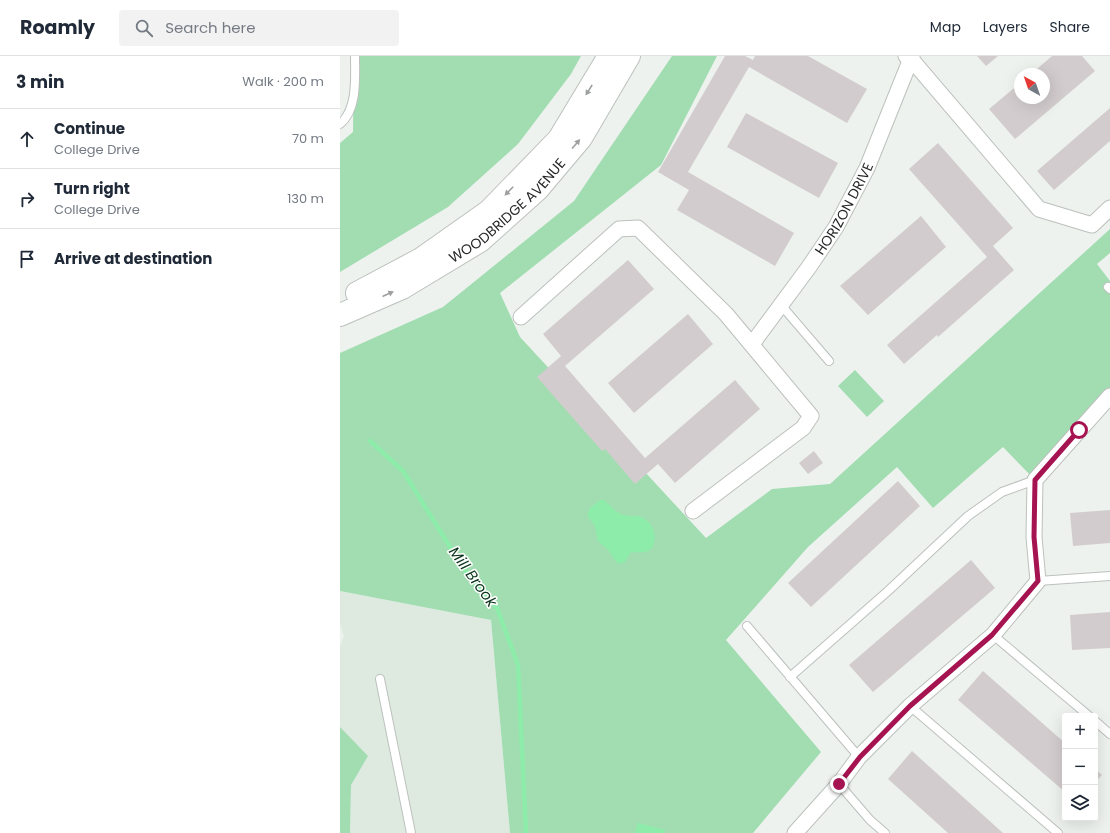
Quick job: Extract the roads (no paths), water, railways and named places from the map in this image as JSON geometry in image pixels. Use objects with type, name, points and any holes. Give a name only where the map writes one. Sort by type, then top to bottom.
[{"type":"main road","name":"WOODBRIDGE AVENUE","points":[[340,301],[421,259],[489,211],[559,139],[609,56]]},
{"type":"main road","name":"WOODBRIDGE AVENUE","points":[[340,315],[402,288],[480,241],[538,189],[581,138],[629,56]]},
{"type":"street","name":"HORIZON DRIVE","points":[[752,344],[836,227],[867,168],[910,57],[1039,209],[1092,225],[1110,208]]},
{"type":"street","points":[[521,317],[619,229],[638,228],[726,314],[811,416],[803,428],[692,511]]},
{"type":"street","points":[[794,833],[839,784],[860,757],[910,706],[992,635],[1038,581],[1034,537],[1035,480],[1110,396]]},
{"type":"lane","points":[[340,124],[344,121],[351,106],[355,88],[355,56]]},
{"type":"lane","points":[[781,305],[829,361]]},
{"type":"lane","points":[[790,677],[888,591],[968,516],[1002,492],[1035,480]]},
{"type":"lane","points":[[1038,581],[1110,576]]},
{"type":"lane","points":[[747,626],[860,757]]},
{"type":"lane","points":[[992,635],[1085,713]]},
{"type":"lane","points":[[380,679],[411,833]]},
{"type":"lane","points":[[910,706],[1058,833]]},
{"type":"lane","points":[[1098,724],[1110,734]]},
{"type":"lane","points":[[839,784],[870,820],[885,833]]},
{"type":"waterway","name":"Mill Brook","points":[[370,441],[403,471],[463,568],[497,608],[518,665],[526,833]]}]
